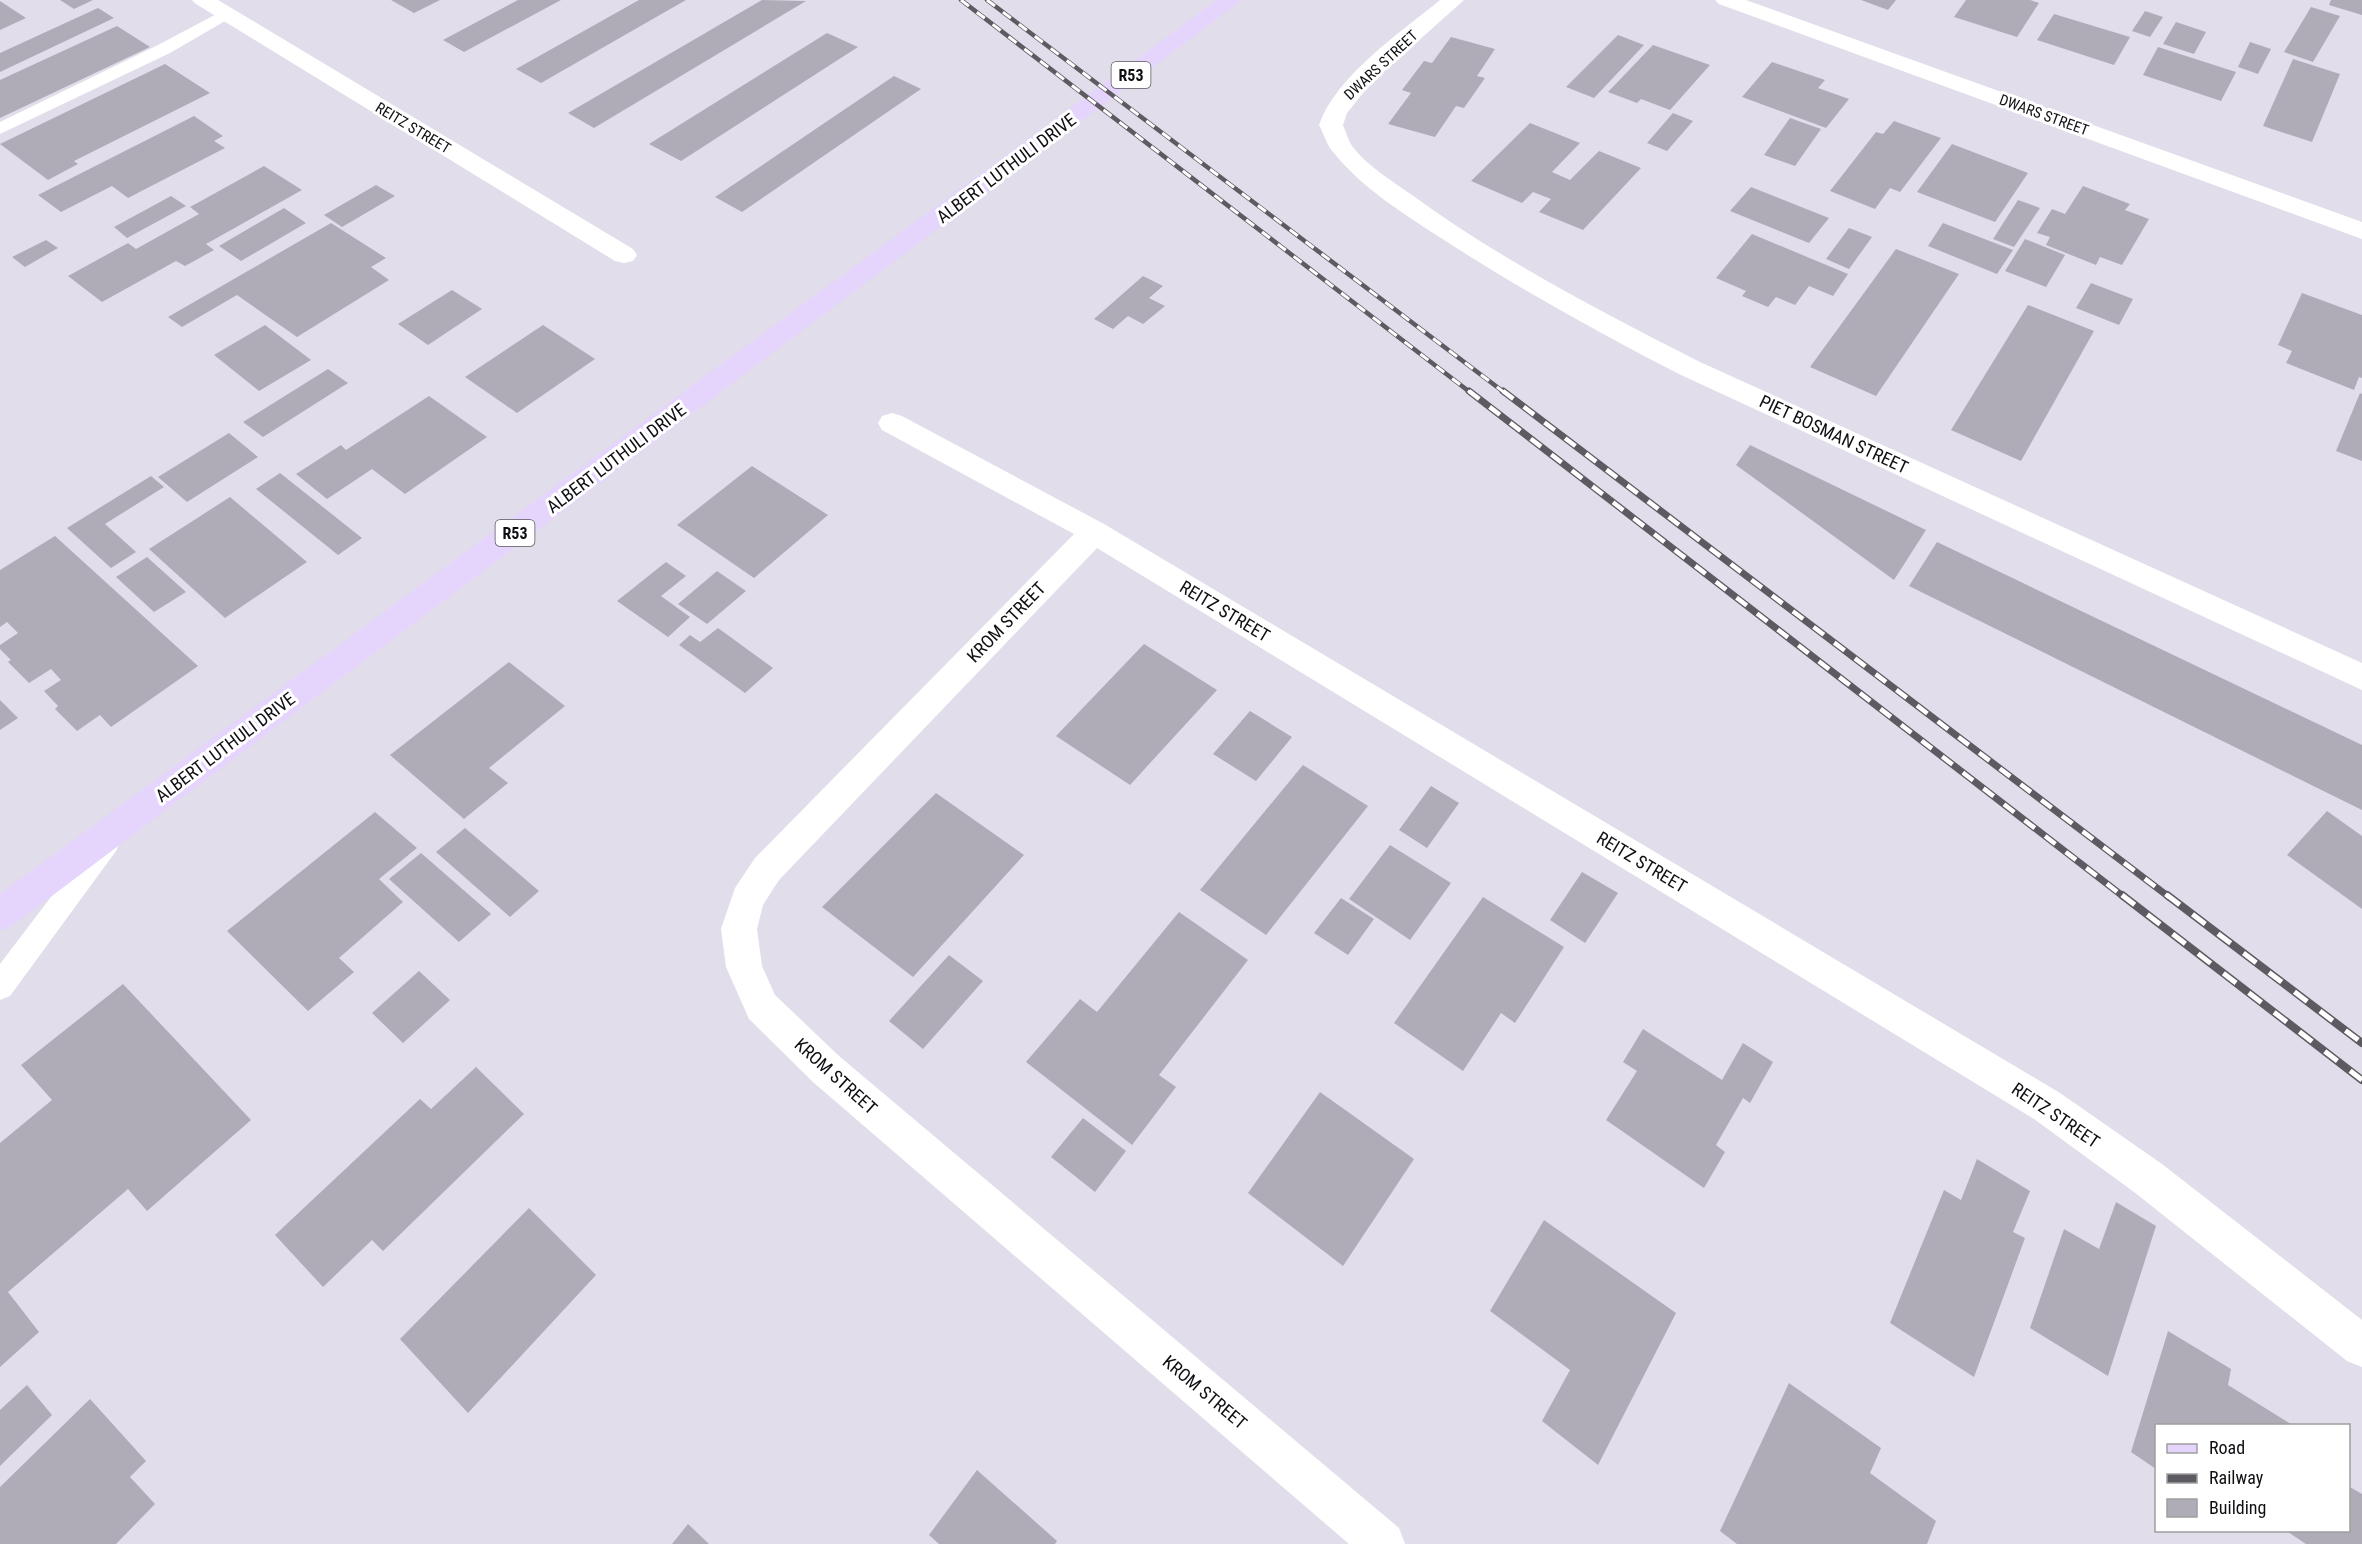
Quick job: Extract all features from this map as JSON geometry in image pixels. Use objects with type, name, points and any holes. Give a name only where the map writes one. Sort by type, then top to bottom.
[{"type":"main road","name":"ALBERT LUTHULI DRIVE","points":[[0,915],[1231,0]]},
{"type":"street","name":"REITZ STREET","points":[[203,0],[624,255]]},
{"type":"street","name":"DWARS STREET","points":[[1335,141],[1330,124],[1337,107],[1382,61],[1453,0]]},
{"type":"street","name":"DWARS STREET","points":[[1726,0],[2362,231]]},
{"type":"street","name":"PIET BOSMAN STREET","points":[[1335,141],[1378,183],[1500,266],[1666,356],[2362,677]]},
{"type":"street","name":"REITZ STREET","points":[[892,423],[1094,532],[2047,1106],[2148,1178],[2362,1346]]},
{"type":"street","name":"KROM STREET","points":[[1094,532],[767,869],[747,899],[739,929],[744,967],[762,1008],[826,1069],[1383,1544]]},
{"type":"lane","points":[[0,129],[164,50],[226,14]]},
{"type":"lane","points":[[0,987],[120,826]]},
{"type":"building","points":[[60,0],[93,0],[74,9]]},
{"type":"building","points":[[391,0],[440,0],[414,13]]},
{"type":"building","points":[[518,0],[561,0],[464,52],[443,40]]},
{"type":"building","points":[[639,0],[686,0],[541,83],[516,69]]},
{"type":"building","points":[[762,0],[806,1],[594,128],[568,113]]},
{"type":"building","points":[[1861,0],[1896,0],[1888,10]]},
{"type":"building","points":[[1966,0],[2030,0],[2039,3],[2017,37],[1954,17]]},
{"type":"building","points":[[2331,0],[2362,0],[2362,15],[2329,5]]},
{"type":"building","points":[[0,1],[26,18],[0,30]]},
{"type":"building","points":[[2311,7],[2340,16],[2313,62],[2284,52]]},
{"type":"building","points":[[98,8],[114,18],[0,72],[0,53]]},
{"type":"building","points":[[2145,11],[2163,17],[2150,37],[2132,31]]},
{"type":"building","points":[[2054,14],[2130,37],[2114,65],[2037,40]]},
{"type":"building","points":[[2176,22],[2206,32],[2194,54],[2163,44]]},
{"type":"building","points":[[117,26],[150,47],[0,118],[0,80]]},
{"type":"building","points":[[827,33],[858,47],[681,161],[649,144]]},
{"type":"building","points":[[1618,35],[1644,45],[1594,98],[1566,87]]},
{"type":"building","points":[[1451,37],[1495,49],[1477,76],[1485,78],[1464,108],[1456,106],[1435,137],[1388,124],[1411,93],[1402,90],[1424,61],[1432,63]]},
{"type":"building","points":[[2250,42],[2271,49],[2258,74],[2238,67]]},
{"type":"building","points":[[1653,45],[1710,65],[1670,110],[1641,99],[1637,103],[1608,92]]},
{"type":"building","points":[[2158,47],[2236,72],[2221,101],[2143,75]]},
{"type":"building","points":[[2293,59],[2340,74],[2312,142],[2263,126]]},
{"type":"building","points":[[1772,62],[1825,80],[1818,88],[1849,99],[1826,128],[1742,97]]},
{"type":"building","points":[[165,64],[210,93],[74,161],[78,164],[48,180],[0,144]]},
{"type":"building","points":[[894,76],[921,89],[742,212],[715,197]]},
{"type":"building","points":[[1673,113],[1693,121],[1667,151],[1647,143]]},
{"type":"building","points":[[194,116],[223,136],[214,141],[225,148],[128,198],[112,186],[61,212],[38,195]]},
{"type":"building","points":[[1790,118],[1821,129],[1795,166],[1764,155]]},
{"type":"building","points":[[1894,121],[1941,138],[1900,192],[1890,188],[1875,209],[1830,191],[1876,132],[1883,134]]},
{"type":"building","points":[[1530,123],[1580,143],[1552,172],[1570,180],[1599,151],[1641,168],[1583,230],[1539,212],[1551,199],[1533,192],[1522,203],[1471,181]]},
{"type":"building","points":[[1952,144],[2028,173],[1995,222],[1917,192]]},
{"type":"building","points":[[264,166],[302,190],[206,244],[214,250],[185,266],[176,261],[102,302],[68,276],[128,243],[136,249],[199,214],[190,207]]},
{"type":"building","points":[[376,185],[395,196],[342,227],[324,215]]},
{"type":"building","points":[[2083,186],[2130,204],[2125,210],[2149,219],[2122,265],[2100,257],[2096,265],[2046,245],[2050,237],[2037,233],[2052,209],[2065,214]]},
{"type":"building","points":[[1751,187],[1829,218],[1809,243],[1730,211]]},
{"type":"building","points":[[171,196],[186,206],[127,238],[114,227]]},
{"type":"building","points":[[2018,200],[2040,208],[2014,247],[1993,239]]},
{"type":"building","points":[[284,208],[306,223],[241,261],[219,246]]},
{"type":"building","points":[[331,223],[386,258],[371,267],[389,280],[297,337],[237,295],[182,327],[168,317]]},
{"type":"building","points":[[1943,223],[2013,250],[1997,274],[1928,246]]},
{"type":"building","points":[[1849,228],[1872,237],[1849,269],[1826,259]]},
{"type":"building","points":[[1752,234],[1848,274],[1833,296],[1809,286],[1795,305],[1776,297],[1768,307],[1742,296],[1746,291],[1716,278]]},
{"type":"building","points":[[2025,239],[2065,255],[2046,287],[2005,271]]},
{"type":"building","points":[[46,240],[58,248],[25,267],[12,257]]},
{"type":"building","points":[[1896,249],[1959,274],[1876,396],[1810,367]]},
{"type":"building","points":[[1143,276],[1163,286],[1149,298],[1165,306],[1143,324],[1128,316],[1113,329],[1094,319]]},
{"type":"building","points":[[2091,283],[2133,299],[2119,325],[2076,308]]},
{"type":"building","points":[[452,290],[482,309],[428,345],[398,324]]},
{"type":"building","points":[[2302,293],[2362,315],[2362,378],[2359,377],[2354,390],[2286,363],[2292,351],[2278,345]]},
{"type":"building","points":[[2028,305],[2094,331],[2021,461],[1951,430]]},
{"type":"building","points":[[265,325],[311,360],[259,391],[214,355]]},
{"type":"building","points":[[543,325],[595,359],[517,413],[465,377]]},
{"type":"building","points":[[328,369],[348,383],[263,437],[243,422]]},
{"type":"building","points":[[2360,393],[2362,394],[2362,461],[2336,451]]},
{"type":"building","points":[[429,396],[487,437],[405,494],[372,469],[327,499],[296,474],[341,445],[346,450]]},
{"type":"building","points":[[229,433],[258,457],[187,502],[158,477]]},
{"type":"building","points":[[1750,445],[1926,530],[1894,580],[1736,465]]},
{"type":"building","points":[[752,466],[828,515],[754,578],[677,525]]},
{"type":"building","points":[[280,473],[362,538],[338,555],[256,489]]},
{"type":"building","points":[[151,476],[164,487],[105,524],[136,552],[111,568],[67,528]]},
{"type":"building","points":[[230,497],[307,562],[225,618],[149,549]]},
{"type":"building","points":[[55,536],[198,666],[111,727],[100,715],[77,731],[55,709],[58,706],[44,691],[61,680],[51,669],[29,683],[8,662],[11,660],[0,649],[0,645],[18,633],[7,622],[0,627],[0,570]]},
{"type":"building","points":[[1937,542],[2362,745],[2362,810],[1909,586]]},
{"type":"building","points":[[147,557],[186,592],[154,612],[116,577]]},
{"type":"building","points":[[666,562],[686,576],[661,596],[690,617],[668,637],[617,601]]},
{"type":"building","points":[[717,571],[746,591],[707,624],[678,604]]},
{"type":"building","points":[[718,628],[773,668],[745,693],[679,645],[690,635],[700,642]]},
{"type":"building","points":[[1144,644],[1217,690],[1130,785],[1056,736]]},
{"type":"building","points":[[509,662],[565,706],[489,768],[508,783],[464,819],[390,755]]},
{"type":"building","points":[[0,700],[18,718],[0,730]]},
{"type":"building","points":[[1250,711],[1292,737],[1256,781],[1213,754]]},
{"type":"building","points":[[1303,765],[1368,806],[1266,935],[1200,890]]},
{"type":"building","points":[[1431,786],[1459,803],[1427,848],[1399,830]]},
{"type":"building","points":[[936,793],[1024,855],[913,977],[822,907]]},
{"type":"building","points":[[2327,811],[2362,836],[2362,909],[2287,855]]},
{"type":"building","points":[[375,812],[417,848],[379,879],[403,902],[339,958],[354,972],[308,1011],[227,931]]},
{"type":"building","points":[[465,828],[539,891],[510,917],[436,852]]},
{"type":"building","points":[[1390,845],[1451,883],[1410,940],[1349,899]]},
{"type":"building","points":[[421,853],[491,914],[459,942],[389,879]]},
{"type":"building","points":[[1582,872],[1618,893],[1585,943],[1550,920]]},
{"type":"building","points":[[1483,897],[1564,947],[1515,1023],[1501,1013],[1463,1071],[1394,1023]]},
{"type":"building","points":[[1341,898],[1374,919],[1348,955],[1314,933]]},
{"type":"building","points":[[1179,912],[1248,960],[1159,1075],[1176,1087],[1132,1145],[1026,1062],[1080,999],[1097,1012]]},
{"type":"building","points":[[949,955],[983,981],[923,1049],[889,1021]]},
{"type":"building","points":[[419,971],[450,1000],[403,1043],[372,1013]]},
{"type":"building","points":[[123,984],[251,1120],[147,1211],[128,1189],[8,1292],[39,1332],[0,1367],[0,1143],[52,1100],[21,1065]]},
{"type":"building","points":[[1643,1029],[1722,1080],[1743,1043],[1773,1062],[1750,1103],[1743,1098],[1716,1145],[1725,1152],[1704,1188],[1606,1120],[1637,1071],[1623,1062]]},
{"type":"building","points":[[476,1067],[524,1114],[383,1251],[372,1240],[323,1287],[275,1235],[420,1099],[431,1109]]},
{"type":"building","points":[[1320,1092],[1414,1159],[1343,1266],[1248,1193]]},
{"type":"building","points":[[1083,1118],[1126,1151],[1095,1192],[1051,1157]]},
{"type":"building","points":[[1977,1159],[2030,1191],[2013,1232],[2025,1238],[1974,1377],[1890,1323],[1944,1190],[1961,1200]]},
{"type":"building","points":[[2116,1202],[2156,1226],[2108,1376],[2030,1328],[2064,1229],[2099,1249]]},
{"type":"building","points":[[529,1208],[596,1275],[468,1413],[400,1339]]},
{"type":"building","points":[[1544,1220],[1676,1313],[1598,1465],[1542,1421],[1570,1370],[1490,1311]]},
{"type":"building","points":[[2168,1331],[2231,1369],[2228,1385],[2291,1424],[2155,1424],[2155,1468],[2131,1452]]},
{"type":"building","points":[[1789,1383],[1881,1448],[1870,1473],[1936,1521],[1927,1544],[1737,1544],[1720,1531]]},
{"type":"building","points":[[27,1385],[52,1415],[0,1466],[0,1410]]},
{"type":"building","points":[[90,1399],[146,1461],[130,1477],[155,1504],[116,1544],[0,1544],[0,1487]]},
{"type":"building","points":[[977,1470],[1057,1541],[1055,1544],[939,1544],[929,1535]]},
{"type":"building","points":[[2350,1487],[2362,1494],[2362,1544],[2306,1544],[2288,1532],[2350,1532]]},
{"type":"building","points":[[688,1524],[709,1544],[672,1544]]},
{"type":"railway","points":[[961,0],[1471,393]]},
{"type":"railway","points":[[987,0],[1505,393]]},
{"type":"railway","points":[[1469,391],[2124,897]]},
{"type":"railway","points":[[1503,391],[2169,897]]},
{"type":"railway","points":[[2122,895],[2362,1080]]},
{"type":"railway","points":[[2167,895],[2362,1043]]}]
